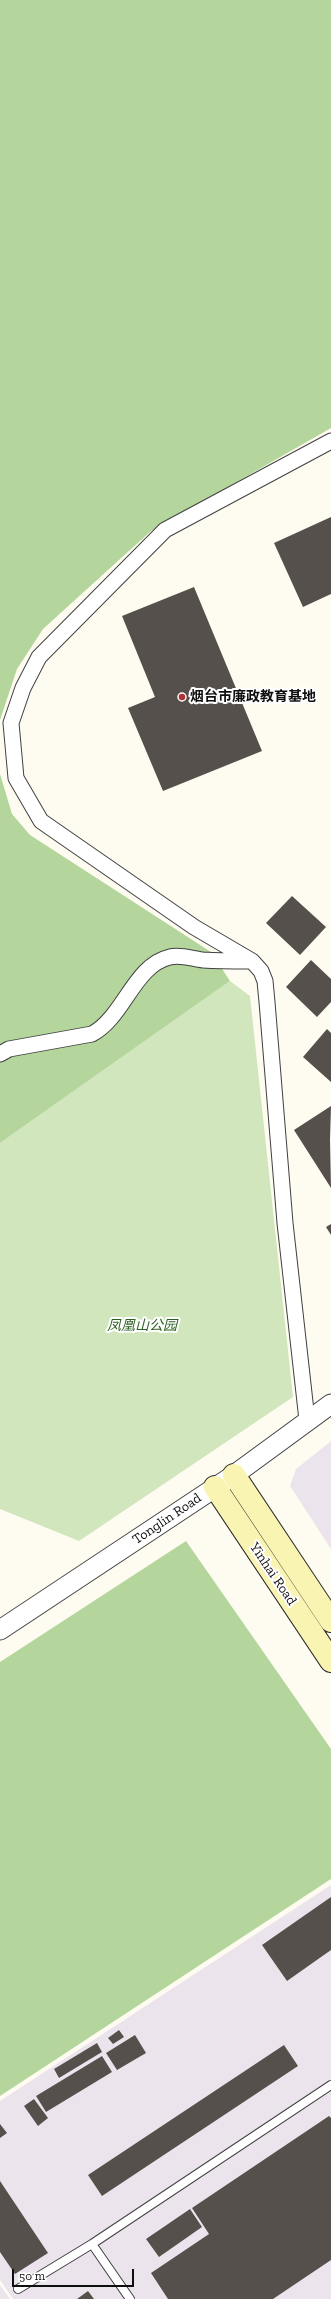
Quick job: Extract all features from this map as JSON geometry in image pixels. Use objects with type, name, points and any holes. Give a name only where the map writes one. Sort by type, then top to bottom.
[{"type":"main road","name":"Yinhai Road","points":[[234,1475],[331,1621]]},
{"type":"main road","name":"Yinhai Road","points":[[214,1487],[331,1660]]},
{"type":"street","points":[[308,1420],[285,1224],[265,981],[261,971],[252,961],[194,928],[41,821],[16,778],[11,723],[23,688],[39,657],[165,530],[331,441]]},
{"type":"street","points":[[0,1054],[9,1049],[92,1034],[103,1028],[148,968],[159,960],[172,956],[204,960],[252,961]]},
{"type":"street","name":"Tonglin Road","points":[[0,1630],[234,1475],[331,1404]]},
{"type":"lane","points":[[18,2289],[92,2244],[331,2085]]},
{"type":"lane","points":[[92,2244],[130,2299]]},
{"type":"shaded area","points":[[331,1441],[331,1549],[290,1486],[296,1469]]},
{"type":"shaded area","points":[[331,1885],[331,2299],[13,2299],[0,2280],[0,2101]]},
{"type":"shaded area","points":[[0,2285],[10,2299],[0,2299]]},
{"type":"green space","points":[[0,0],[331,0],[331,428],[151,531],[43,629],[17,669],[0,720]]},
{"type":"green space","points":[[0,774],[12,814],[30,835],[211,952],[230,981],[0,1143]]},
{"type":"green space","name":"凤凰山公园","points":[[230,981],[250,996],[293,1397],[79,1541],[0,1509],[0,1143]]},
{"type":"green space","points":[[186,1541],[331,1749],[331,1879],[0,2096],[0,1662]]},
{"type":"building","points":[[331,517],[331,594],[303,607],[274,543]]},
{"type":"building","points":[[194,587],[262,751],[163,791],[128,708],[155,697],[122,616]]},
{"type":"building","points":[[292,896],[326,927],[300,955],[266,923]]},
{"type":"building","points":[[311,960],[331,979],[331,1002],[317,1017],[286,987]]},
{"type":"building","points":[[327,1029],[331,1033],[331,1082],[303,1057]]},
{"type":"building","points":[[331,1106],[330,1140],[331,1188],[294,1130]]},
{"type":"building","points":[[331,1224],[331,1235],[326,1227]]},
{"type":"building","points":[[331,1897],[331,1950],[287,1981],[262,1945]]},
{"type":"building","points":[[119,2030],[124,2037],[113,2044],[108,2038]]},
{"type":"building","points":[[135,2035],[146,2053],[117,2070],[106,2053]]},
{"type":"building","points":[[97,2043],[102,2052],[59,2078],[54,2069]]},
{"type":"building","points":[[284,2045],[298,2066],[102,2196],[88,2175]]},
{"type":"building","points":[[102,2056],[112,2072],[46,2112],[36,2096]]},
{"type":"building","points":[[34,2099],[48,2118],[38,2126],[24,2106]]},
{"type":"building","points":[[329,2116],[331,2118],[331,2260],[273,2299],[168,2299],[151,2273],[209,2234],[192,2208]]},
{"type":"building","points":[[0,2124],[7,2133],[0,2138]]},
{"type":"building","points":[[0,2181],[48,2253],[15,2274],[0,2252]]},
{"type":"building","points":[[190,2209],[202,2227],[159,2257],[146,2239]]},
{"type":"building","points":[[88,2291],[94,2299],[77,2299]]},
{"type":"place","name":"烟台市廉政教育基地","points":[[182,697]]}]
